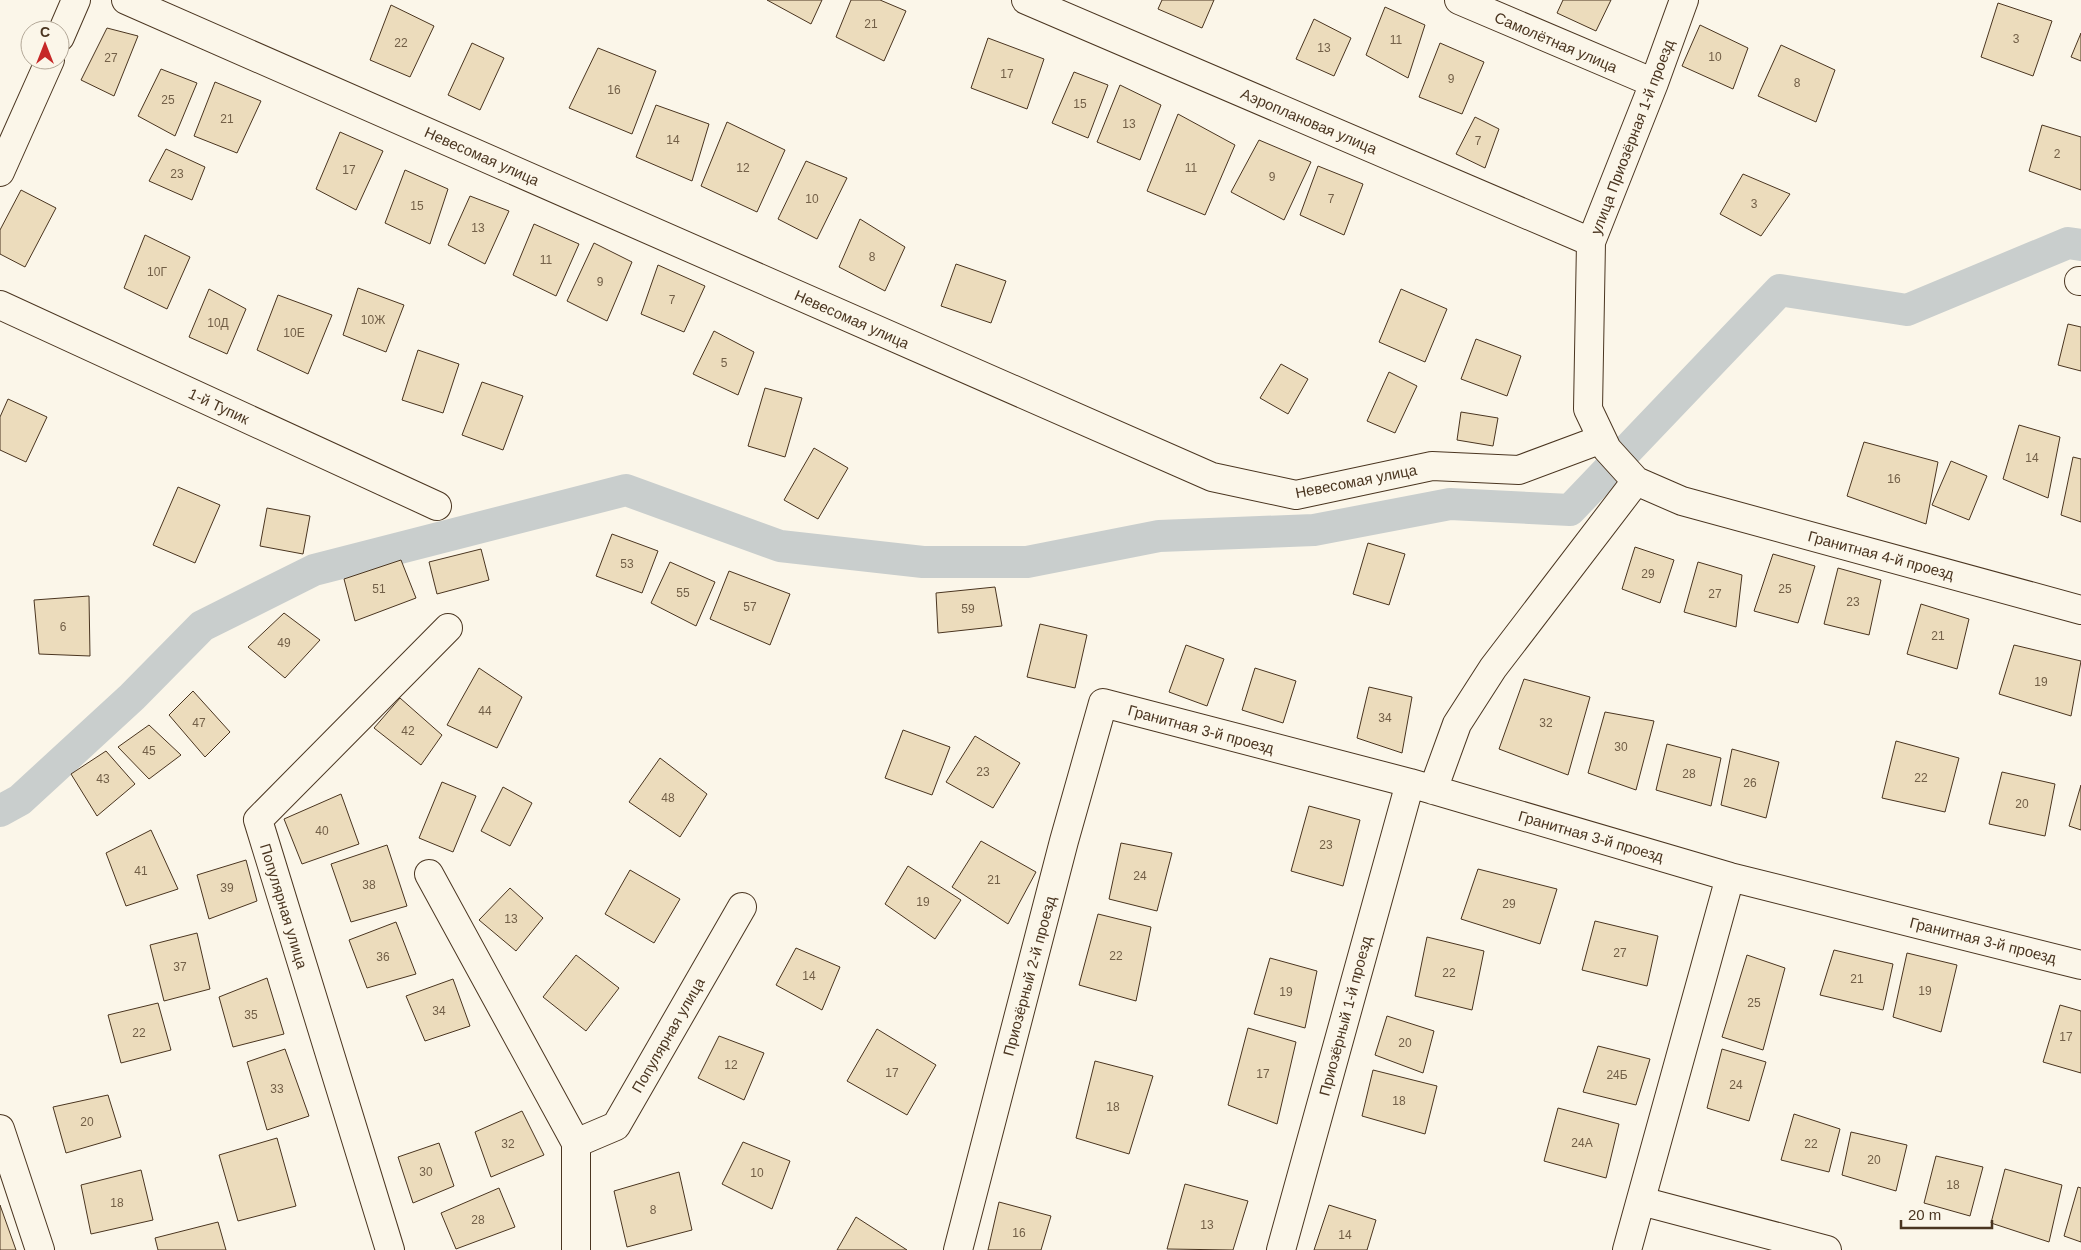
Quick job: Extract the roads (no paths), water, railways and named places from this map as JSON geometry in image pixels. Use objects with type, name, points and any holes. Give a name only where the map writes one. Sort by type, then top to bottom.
[{"type":"street","points":[[67,20],[76,0]]},
{"type":"street","name":"Невесомая улица","points":[[126,0],[1212,477],[1296,496],[1432,466],[1519,470],[1605,444]]},
{"type":"street","name":"Аэроплановая улица","points":[[1026,0],[1591,242]]},
{"type":"street","name":"Самолётная улица","points":[[1459,0],[1654,83]]},
{"type":"street","name":"улица Приозёрная 1-й проезд","points":[[1682,501],[1635,480],[1605,444],[1588,409],[1591,242],[1654,83],[1684,0]]},
{"type":"street","points":[[0,172],[46,70]]},
{"type":"street","name":"1-й Тупик","points":[[0,306],[437,506]]},
{"type":"street","name":"Приозёрный 1-й проезд","points":[[1281,1250],[1422,786],[1457,724],[1488,676],[1635,480]]},
{"type":"street","name":"Гранитная 4-й проезд","points":[[1682,501],[2081,610]]},
{"type":"street","name":"Популярная улица","points":[[390,1250],[258,820],[448,628]]},
{"type":"street","name":"Гранитная 3-й проезд","points":[[1102,703],[1422,786],[1730,877],[2081,965]]},
{"type":"street","name":"Приозёрный 2-й проезд","points":[[958,1250],[1064,841],[1102,703]]},
{"type":"street","points":[[429,874],[576,1143],[576,1250]]},
{"type":"street","points":[[1627,1250],[1730,877]]},
{"type":"street","name":"Популярная улица","points":[[576,1143],[616,1126],[742,907]]},
{"type":"street","points":[[0,1129],[40,1250]]},
{"type":"street","points":[[1640,1201],[1827,1250]]},
{"type":"waterway","points":[[0,811],[20,800],[132,697],[202,626],[314,570],[626,490],[780,546],[923,562],[1027,562],[1159,536],[1314,530],[1450,504],[1570,510],[1780,290],[1907,310],[2068,243],[2081,245]]}]
